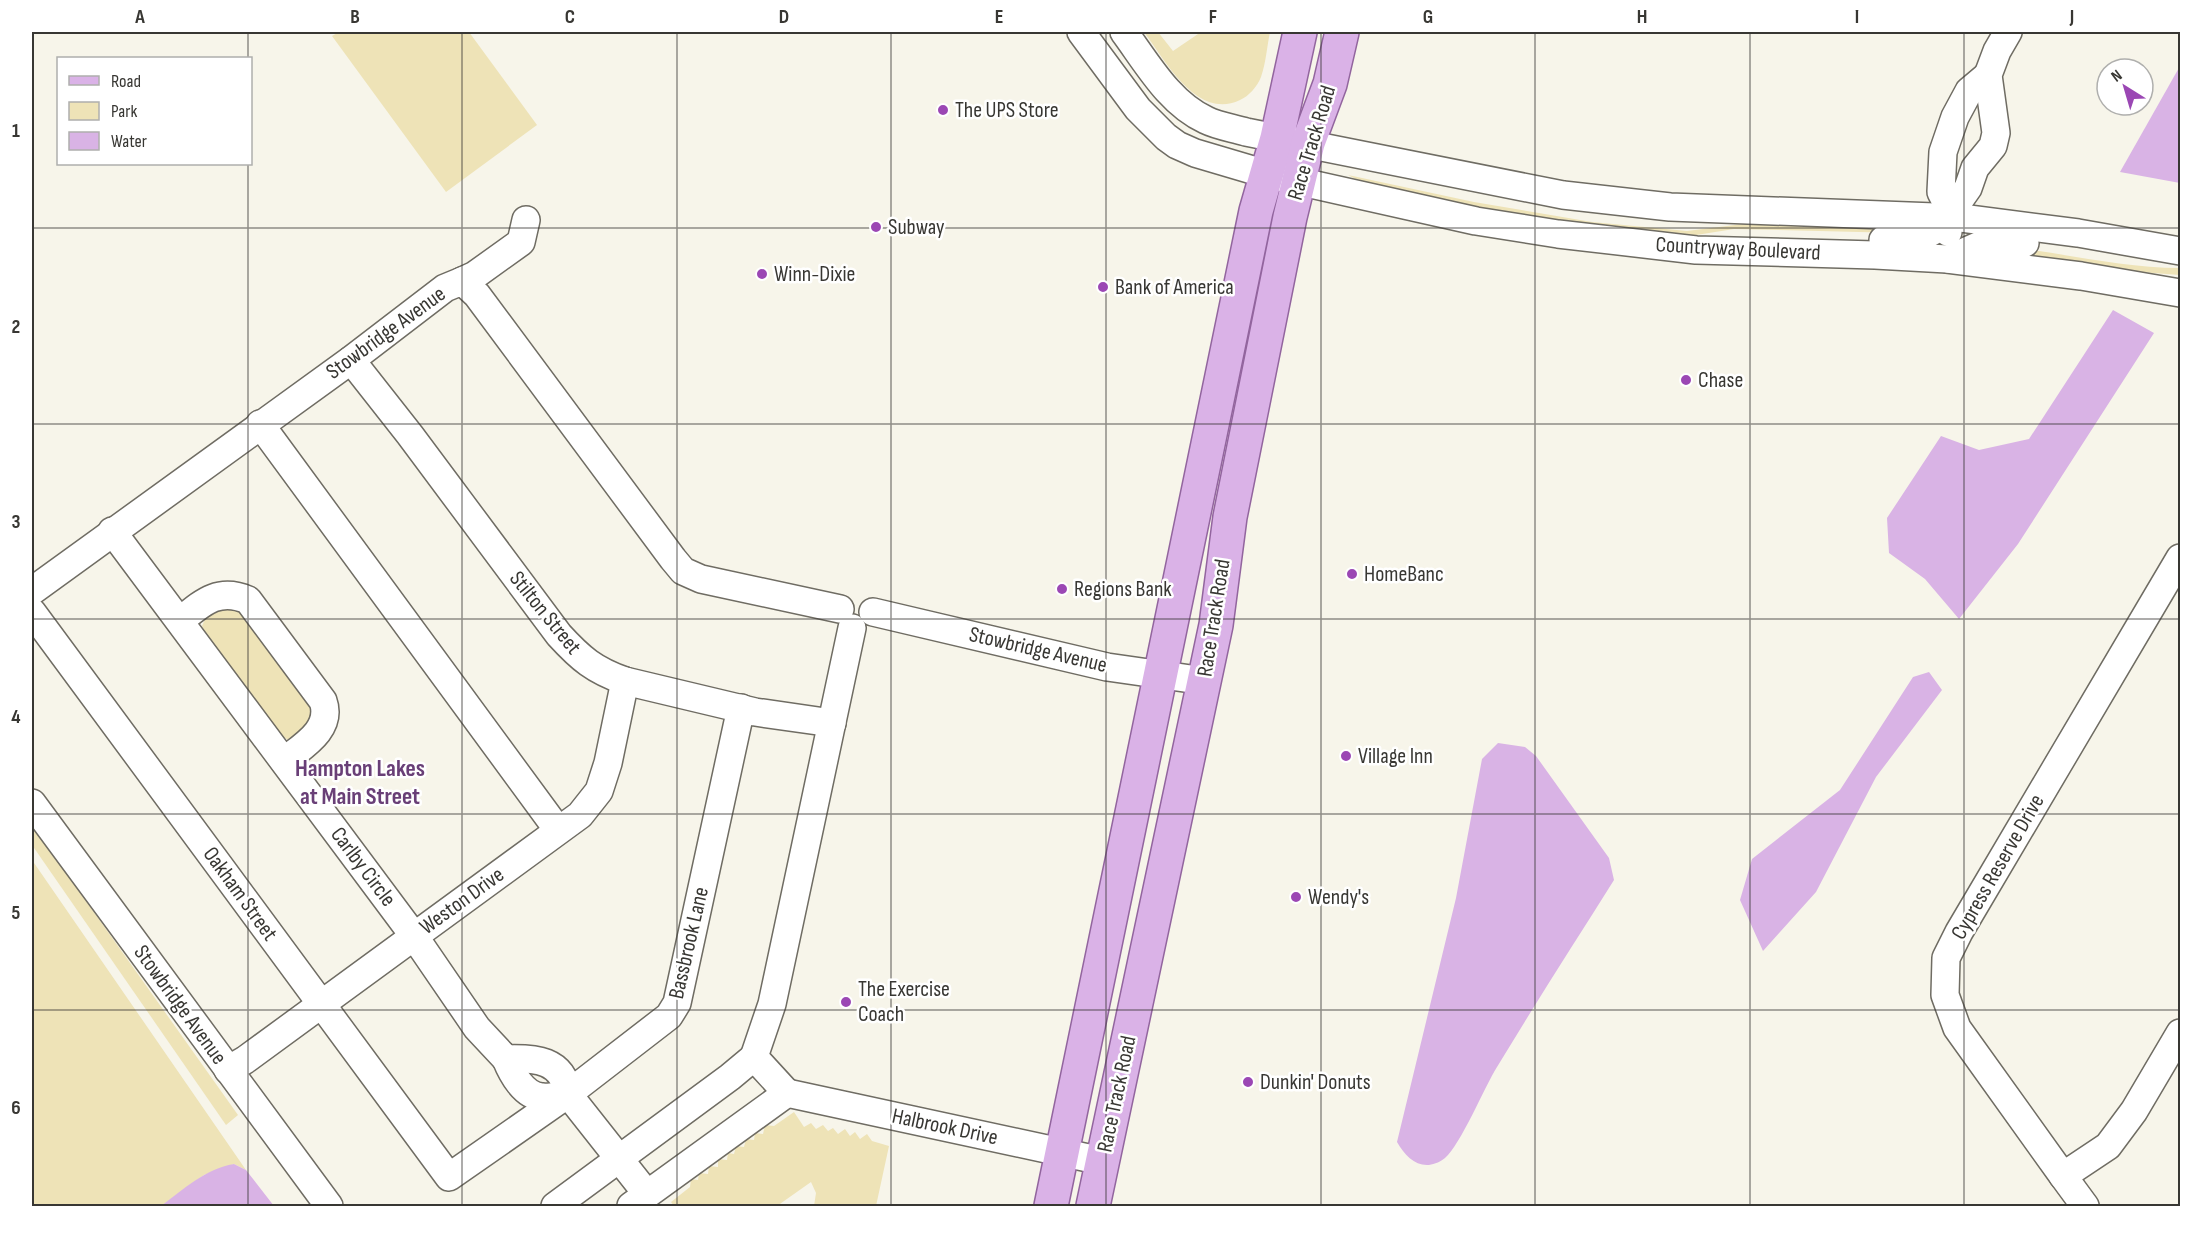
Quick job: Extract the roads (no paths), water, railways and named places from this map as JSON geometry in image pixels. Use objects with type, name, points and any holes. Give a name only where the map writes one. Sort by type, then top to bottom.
[{"type":"main road","name":"Race Track Road","points":[[1093,1206],[1205,681],[1216,625],[1230,517],[1299,182],[1293,140],[1300,32]]},
{"type":"main road","name":"Race Track Road","points":[[1051,1206],[1256,211],[1266,174],[1293,140],[1330,84],[1342,32]]},
{"type":"street","name":"Countryway Boulevard","points":[[1081,32],[1138,109],[1166,137],[1195,153],[1299,182],[1476,221],[1558,234],[1685,249],[1947,259],[2081,276],[2181,293]]},
{"type":"street","name":"Countryway Boulevard","points":[[1124,32],[1162,84],[1186,108],[1215,123],[1293,140],[1563,195],[1670,207],[1949,213],[2181,251]]},
{"type":"street","points":[[1685,249],[1737,238],[1755,237],[1901,241],[1917,239],[1937,231],[1968,188],[1975,168],[1993,146],[1996,133],[1988,75],[1997,51],[2008,32]]},
{"type":"street","points":[[1988,75],[1969,91],[1955,117],[1943,152],[1941,192],[1949,213],[1947,259],[1989,241],[2004,240],[2118,256],[2181,260]]},
{"type":"street","points":[[462,281],[475,275],[523,231]]},
{"type":"street","name":"Stowbridge Avenue","points":[[32,591],[351,360],[445,288],[462,281],[477,295],[683,570],[701,579],[855,616],[1107,667],[1205,681]]},
{"type":"street","points":[[2144,286],[2181,283]]},
{"type":"street","name":"Stilton Street","points":[[351,360],[410,435],[559,635],[582,659],[604,674],[625,681],[741,708],[832,723]]},
{"type":"street","points":[[260,424],[558,830]]},
{"type":"street","name":"Carlby Circle","points":[[112,531],[414,936],[477,1028],[506,1059],[518,1082],[540,1098],[568,1094]]},
{"type":"street","name":"Cypress Reserve Drive","points":[[2085,1206],[1957,1028],[1945,995],[1946,958],[1959,932],[2181,558]]},
{"type":"street","points":[[180,621],[211,598],[226,593],[248,600],[323,701],[326,710],[325,722],[316,735],[284,761]]},
{"type":"street","name":"Oakham Street","points":[[32,612],[449,1177]]},
{"type":"street","points":[[555,1206],[754,1057],[772,1004],[855,616]]},
{"type":"street","name":"Weston Drive","points":[[228,1070],[580,814],[599,791],[608,763],[625,681]]},
{"type":"street","name":"Bassbrook Lane","points":[[449,1177],[568,1094],[669,1016],[677,1003],[741,708]]},
{"type":"street","name":"Stowbridge Avenue","points":[[32,803],[329,1206]]},
{"type":"street","points":[[2063,1176],[2108,1146],[2134,1111],[2181,1033]]},
{"type":"street","points":[[568,1094],[621,1158],[639,1200],[787,1093],[754,1057]]},
{"type":"street","name":"Halbrook Drive","points":[[787,1093],[1102,1161]]},
{"type":"water","points":[[2180,66],[2180,183],[2120,172],[2151,117],[2155,117],[2155,110]]},
{"type":"water","points":[[2113,310],[2154,333],[2018,544],[1959,619],[1925,579],[1889,553],[1887,518],[1941,436],[1979,450],[2029,439]]},
{"type":"water","points":[[1929,672],[1942,690],[1876,777],[1816,892],[1763,951],[1740,900],[1752,859],[1840,790],[1913,677]]},
{"type":"water","points":[[1498,743],[1525,747],[1536,756],[1609,858],[1614,880],[1497,1067],[1451,1151],[1437,1163],[1423,1165],[1411,1159],[1397,1142],[1456,898],[1482,759]]},
{"type":"water","points":[[234,1164],[246,1170],[274,1206],[161,1206],[204,1175]]},
{"type":"place","name":"The UPS Store","points":[[943,110]]},
{"type":"place","name":"Subway","points":[[876,227]]},
{"type":"place","name":"Winn-Dixie","points":[[762,274]]},
{"type":"place","name":"Bank of America","points":[[1103,287]]},
{"type":"place","name":"Chase","points":[[1686,380]]},
{"type":"place","name":"HomeBanc","points":[[1352,574]]},
{"type":"place","name":"Regions Bank","points":[[1062,589]]},
{"type":"place","name":"Village Inn","points":[[1346,756]]},
{"type":"place","name":"Wendy's","points":[[1296,897]]},
{"type":"place","name":"The Exercise Coach","points":[[846,1002]]},
{"type":"place","name":"Dunkin' Donuts","points":[[1248,1082]]},
{"type":"district","name":"Hampton Lakes at Main Street","points":[[360,782]]}]
